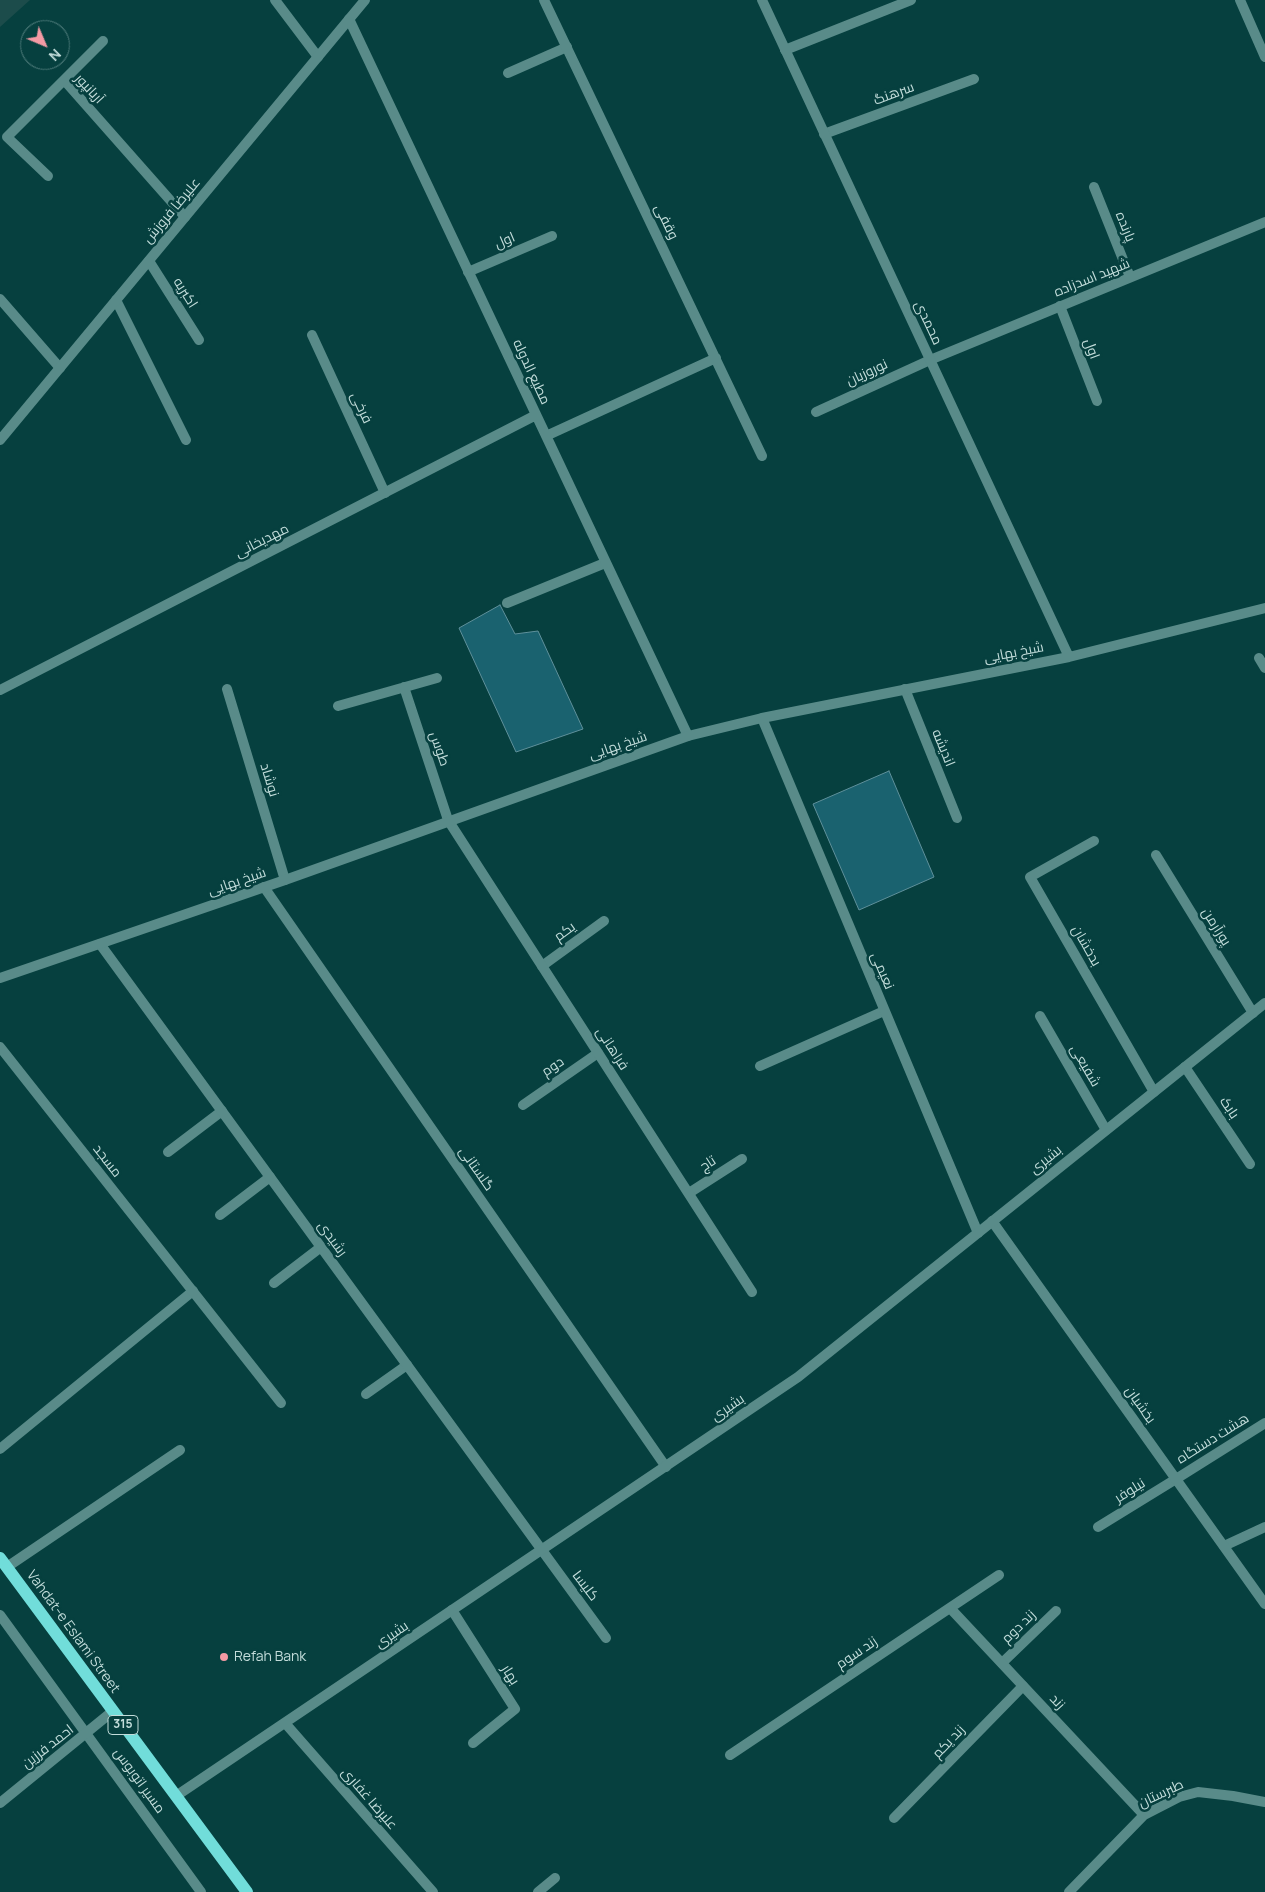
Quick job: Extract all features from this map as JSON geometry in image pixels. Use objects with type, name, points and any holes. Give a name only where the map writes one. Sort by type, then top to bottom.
[{"type":"main road","name":"Vahdat-e Eslami Street","points":[[3,1562],[247,1892]]},
{"type":"street","points":[[275,0],[318,57]]},
{"type":"street","name":"علیرضا فروزش","points":[[0,440],[365,0]]},
{"type":"street","name":"وقفی","points":[[544,0],[762,456]]},
{"type":"street","name":"محمدی","points":[[762,0],[1069,657]]},
{"type":"street","points":[[785,50],[911,0]]},
{"type":"street","points":[[1240,0],[1265,57]]},
{"type":"street","name":"مطیع الدوله","points":[[349,19],[688,736]]},
{"type":"street","points":[[64,80],[103,41]]},
{"type":"street","points":[[508,73],[567,47]]},
{"type":"street","name":"آریانپور","points":[[48,176],[7,137],[64,80],[185,217]]},
{"type":"street","name":"سرهنگ","points":[[824,134],[974,80]]},
{"type":"street","name":"پارنده","points":[[1094,187],[1130,277]]},
{"type":"street","name":"شهید اسدزاده","points":[[930,360],[1265,222]]},
{"type":"street","name":"اول","points":[[468,272],[552,236]]},
{"type":"street","name":"اکبریه","points":[[149,260],[199,340]]},
{"type":"street","points":[[0,299],[60,368]]},
{"type":"street","points":[[116,300],[186,440]]},
{"type":"street","name":"اول","points":[[1060,306],[1097,401]]},
{"type":"street","name":"فرخی","points":[[312,335],[385,493]]},
{"type":"street","points":[[546,436],[716,358]]},
{"type":"street","name":"نوروزیان","points":[[816,412],[930,360]]},
{"type":"street","name":"مهدیخانی","points":[[0,690],[536,415]]},
{"type":"street","points":[[507,603],[605,563]]},
{"type":"street","name":"شیخ بهایی","points":[[0,978],[285,880],[448,820],[688,736],[762,718],[1069,657],[1265,608]]},
{"type":"street","points":[[1259,658],[1265,668]]},
{"type":"street","points":[[338,706],[436,678]]},
{"type":"street","name":"طوس","points":[[404,688],[448,820]]},
{"type":"street","name":"نوشاد","points":[[227,689],[285,880]]},
{"type":"street","name":"اندیشه","points":[[905,689],[957,818]]},
{"type":"street","name":"نعیمی","points":[[762,718],[978,1233]]},
{"type":"street","name":"فراهانی","points":[[448,820],[752,1292]]},
{"type":"street","name":"بدخشان","points":[[1094,841],[1030,877],[1154,1092]]},
{"type":"street","name":"پورآرمن","points":[[1156,855],[1253,1013]]},
{"type":"street","name":"گلستانی","points":[[264,887],[666,1467]]},
{"type":"street","name":"یکم","points":[[542,966],[604,921]]},
{"type":"street","name":"رشیدی","points":[[100,944],[542,1550]]},
{"type":"street","name":"بشیری","points":[[176,1796],[798,1377],[1265,1003]]},
{"type":"street","points":[[760,1066],[884,1011]]},
{"type":"street","name":"شفیعی","points":[[1040,1016],[1106,1130]]},
{"type":"street","name":"مسجد","points":[[0,1047],[282,1403]]},
{"type":"street","name":"دوم","points":[[523,1104],[598,1053]]},
{"type":"street","name":"بابک","points":[[1185,1067],[1250,1164]]},
{"type":"street","points":[[168,1152],[222,1111]]},
{"type":"street","name":"تاج","points":[[689,1193],[742,1159]]},
{"type":"street","points":[[220,1215],[270,1177]]},
{"type":"street","name":"بخشیان","points":[[992,1222],[1265,1604]]},
{"type":"street","points":[[274,1283],[321,1247]]},
{"type":"street","points":[[0,1449],[193,1292]]},
{"type":"street","points":[[366,1394],[407,1365]]},
{"type":"street","name":"هشت دستگاه","points":[[1176,1479],[1265,1423]]},
{"type":"street","points":[[3,1562],[180,1450]]},
{"type":"street","name":"نیلوفر","points":[[1098,1527],[1176,1479]]},
{"type":"street","points":[[1224,1546],[1265,1527]]},
{"type":"street","name":"کلیسا","points":[[542,1550],[606,1638]]},
{"type":"street","name":"زند سوم","points":[[730,1755],[999,1575]]},
{"type":"street","name":"زند","points":[[950,1608],[1144,1815]]},
{"type":"street","name":"بهار","points":[[452,1610],[515,1709],[473,1743]]},
{"type":"street","name":"زند دوم","points":[[1002,1663],[1056,1611]]},
{"type":"street","name":"مسیر اتوبوس","points":[[0,1615],[88,1733],[201,1892]]},
{"type":"street","name":"زند یکم","points":[[894,1818],[1023,1686]]},
{"type":"street","name":"احمد فرزین","points":[[0,1803],[113,1711]]},
{"type":"street","name":"علیرضا غفاری","points":[[285,1724],[433,1892]]},
{"type":"street","name":"طبرستان","points":[[1069,1892],[1144,1815],[1179,1798],[1198,1792],[1265,1802]]},
{"type":"street","points":[[538,1892],[555,1878]]},
{"type":"shaded area","points":[[0,0],[30,0],[0,27]]},
{"type":"building","points":[[500,605],[515,634],[538,631],[583,729],[516,752],[459,628]]},
{"type":"building","points":[[889,771],[934,877],[859,910],[813,804]]},
{"type":"place","name":"Refah Bank","points":[[224,1657]]}]
